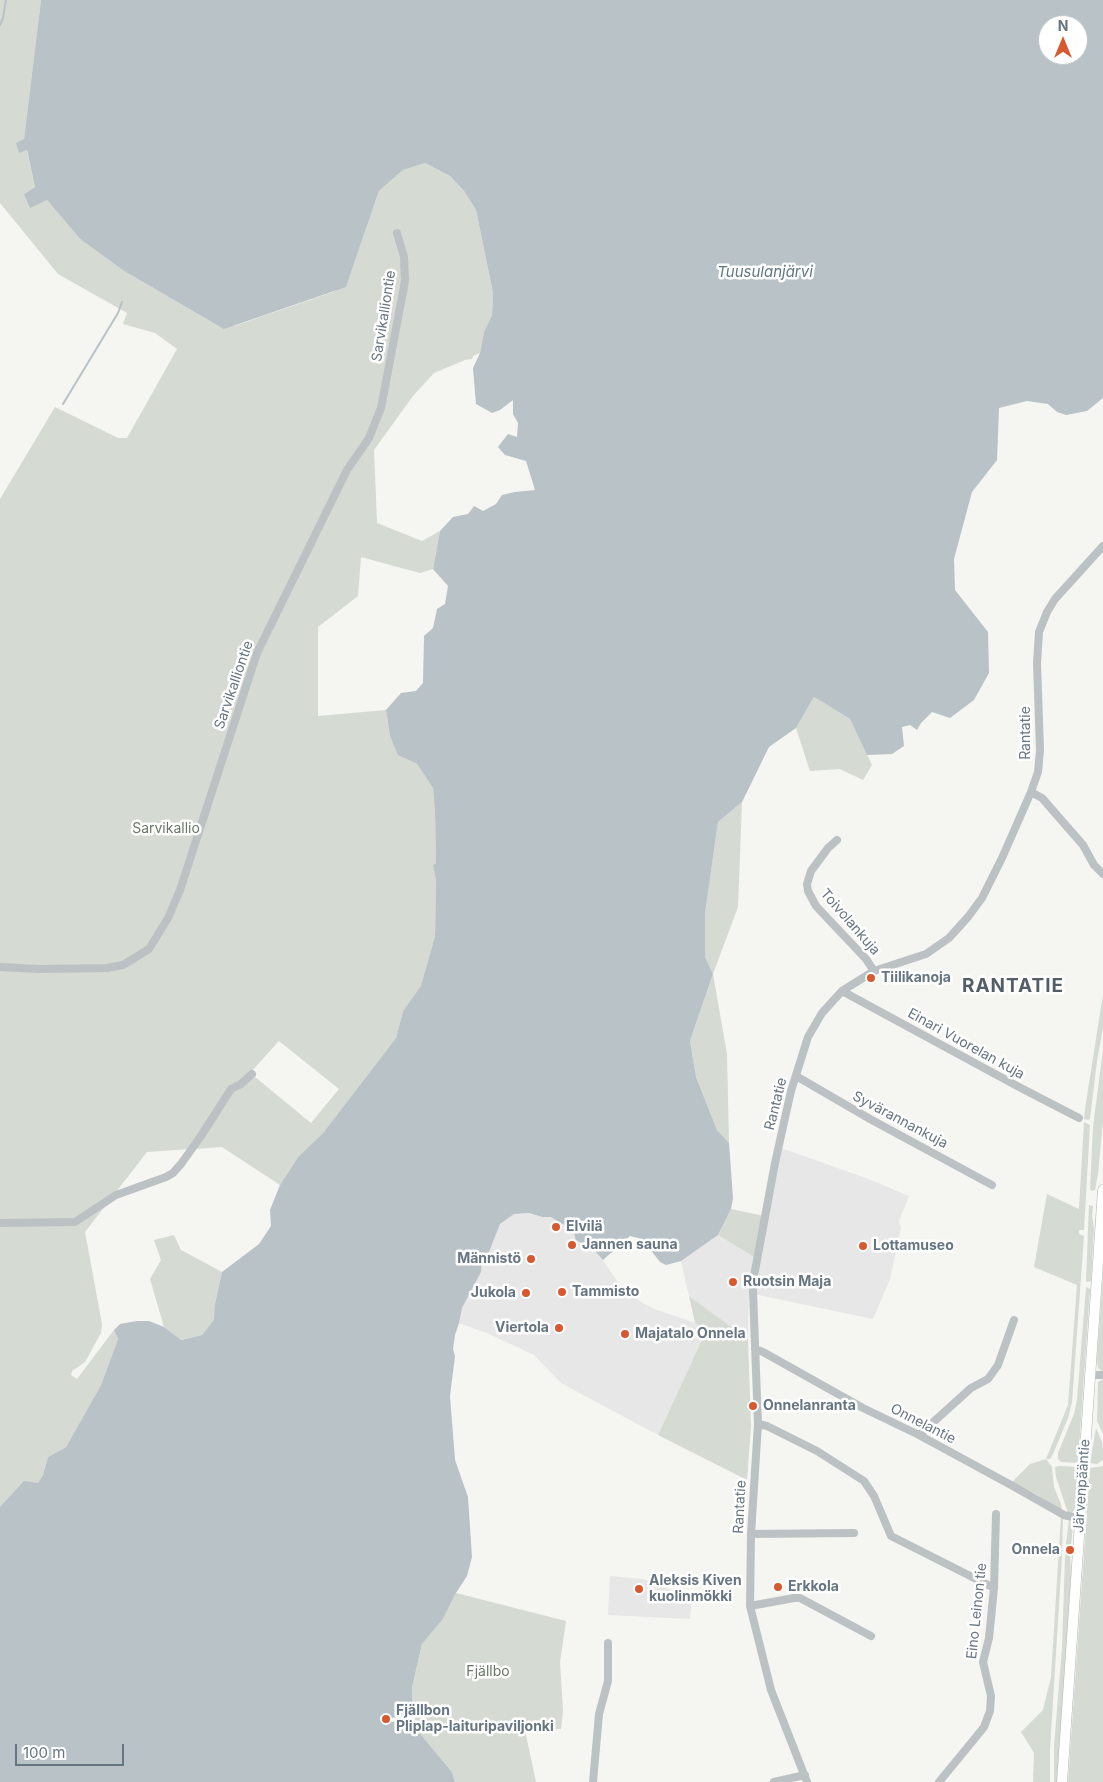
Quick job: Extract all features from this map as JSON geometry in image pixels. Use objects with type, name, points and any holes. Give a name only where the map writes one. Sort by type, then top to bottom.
[{"type":"main road","name":"Järvenpääntie","points":[[1062,1782],[1103,1190]]},
{"type":"street","name":"Sarvikalliontie","points":[[0,968],[107,968],[123,964],[149,949],[168,918],[180,890],[256,653],[347,470],[369,438],[381,408],[405,281],[404,257],[397,233]]},
{"type":"street","name":"Rantatie","points":[[806,1779],[771,1690],[750,1606],[751,1534],[758,1424],[753,1291],[756,1256],[775,1163],[796,1076],[808,1037],[822,1013],[842,990],[874,971],[926,954],[949,938],[982,898],[1002,858],[1038,772],[1040,750],[1037,663],[1039,632],[1047,612],[1055,599],[1103,546]]},
{"type":"street","points":[[1031,792],[1042,798],[1082,845],[1094,865],[1103,874]]},
{"type":"street","name":"Toivolankuja","points":[[837,840],[828,848],[811,871],[807,884],[808,891],[810,898],[816,906],[866,959],[874,971]]},
{"type":"street","name":"Einari Vuorelan kuja","points":[[842,990],[1018,1087],[1079,1118]]},
{"type":"street","points":[[0,1223],[74,1222],[116,1195],[166,1177],[181,1164],[231,1089],[241,1084],[252,1074]]},
{"type":"street","name":"Syvärannankuja","points":[[796,1076],[870,1119],[992,1185]]},
{"type":"street","points":[[919,1435],[971,1388],[988,1379],[998,1365],[1014,1320]]},
{"type":"street","name":"Onnelantie","points":[[755,1350],[763,1352],[863,1408],[919,1435],[1064,1515],[1080,1518]]},
{"type":"street","points":[[1090,1375],[1103,1375]]},
{"type":"street","points":[[758,1424],[767,1426],[818,1451],[864,1481],[874,1496],[891,1536],[994,1588]]},
{"type":"street","name":"Eino Leinon tie","points":[[939,1782],[984,1726],[990,1711],[991,1696],[983,1662],[989,1638],[994,1588],[996,1514]]},
{"type":"street","points":[[751,1534],[854,1533]]},
{"type":"street","points":[[750,1606],[800,1598],[871,1636]]},
{"type":"street","points":[[593,1782],[599,1714],[608,1680],[608,1643]]},
{"type":"street","points":[[774,1782],[806,1779]]},
{"type":"shaded area","points":[[778,1147],[866,1178],[909,1196],[899,1221],[901,1228],[890,1279],[873,1319],[749,1293],[748,1339],[689,1296],[681,1261],[718,1235],[754,1258]]},
{"type":"shaded area","points":[[529,1213],[542,1217],[551,1216],[573,1230],[576,1240],[594,1250],[621,1287],[644,1304],[695,1323],[706,1331],[658,1435],[561,1383],[534,1355],[487,1333],[459,1323],[462,1308],[481,1272],[482,1259],[489,1252],[500,1224],[514,1214]]},
{"type":"shaded area","points":[[610,1576],[643,1579],[692,1598],[690,1619],[608,1615]]},
{"type":"green space","name":"Sarvikallio","points":[[0,0],[41,0],[24,139],[35,187],[24,194],[47,200],[80,239],[124,271],[212,322],[234,326],[333,292],[348,281],[379,191],[403,170],[425,163],[450,176],[464,191],[476,210],[493,293],[492,315],[484,332],[480,353],[473,356],[472,359],[434,373],[413,396],[374,450],[377,523],[422,541],[440,531],[433,569],[420,573],[361,557],[358,596],[318,627],[318,716],[386,710],[390,736],[403,757],[417,764],[433,788],[436,863],[433,865],[436,881],[435,936],[421,987],[403,1011],[396,1038],[323,1133],[298,1157],[280,1185],[222,1147],[195,1149],[232,1091],[255,1077],[311,1123],[339,1089],[279,1041],[250,1073],[229,1088],[190,1149],[147,1152],[85,1232],[102,1324],[101,1333],[85,1362],[72,1371],[71,1375],[77,1379],[114,1330],[118,1339],[101,1385],[66,1447],[48,1457],[43,1475],[38,1483],[24,1482],[0,1509],[0,499],[55,407],[118,438],[127,438],[177,349],[155,333],[123,324],[127,313],[58,274],[0,203]]},
{"type":"green space","points":[[814,697],[850,719],[872,765],[863,780],[840,769],[810,771],[796,728]]},
{"type":"green space","points":[[742,802],[738,907],[713,974],[705,957],[705,914],[718,822]]},
{"type":"green space","points":[[713,974],[727,1054],[729,1143],[717,1130],[696,1077],[690,1041]]},
{"type":"green space","points":[[1103,994],[1103,1028],[1090,1119],[1088,1120],[1084,1119],[1085,1109]]},
{"type":"green space","points":[[1103,1049],[1103,1121],[1098,1174],[1095,1190],[1092,1191],[1090,1189],[1093,1127]]},
{"type":"green space","points":[[1084,1122],[1090,1125],[1084,1230],[1079,1230],[1079,1234],[1084,1236],[1072,1402],[1068,1418],[1053,1454],[1050,1459],[1046,1459],[1068,1405],[1077,1285],[1034,1267],[1047,1194],[1079,1209]]},
{"type":"green space","points":[[1089,1205],[1093,1206],[1094,1228],[1091,1281],[1087,1282],[1086,1281]]},
{"type":"green space","points":[[731,1209],[764,1216],[755,1258],[718,1235]]},
{"type":"green space","points":[[174,1235],[181,1250],[222,1272],[215,1304],[215,1320],[202,1335],[180,1340],[164,1327],[150,1279],[161,1260],[154,1240]]},
{"type":"green space","points":[[1103,1276],[1103,1372],[1098,1368],[1097,1359]]},
{"type":"green space","points":[[1086,1287],[1090,1289],[1078,1463],[1061,1462],[1058,1459],[1058,1453],[1074,1414],[1077,1400]]},
{"type":"green space","points":[[689,1296],[748,1339],[751,1426],[747,1480],[658,1435],[706,1331],[695,1323]]},
{"type":"green space","points":[[1103,1379],[1103,1434],[1097,1421],[1098,1382]]},
{"type":"green space","points":[[1096,1428],[1103,1449],[1103,1460],[1097,1464],[1090,1463]]},
{"type":"green space","points":[[1046,1459],[1052,1467],[1054,1487],[1062,1511],[1036,1494],[1012,1482],[1030,1464]]},
{"type":"green space","points":[[1103,1466],[1103,1782],[1068,1782],[1090,1468]]},
{"type":"green space","points":[[1055,1467],[1078,1467],[1076,1508],[1072,1513],[1068,1513],[1056,1477]]},
{"type":"green space","points":[[1061,1516],[1063,1518],[1062,1556],[1050,1750],[1050,1782],[1033,1782],[1034,1753],[1021,1732],[1043,1710],[1051,1677]]},
{"type":"green space","points":[[1069,1520],[1073,1525],[1071,1546],[1069,1547],[1066,1544]]},
{"type":"green space","points":[[1068,1551],[1070,1551],[1071,1575],[1057,1782],[1054,1782],[1054,1746],[1062,1648],[1065,1558]]},
{"type":"green space","name":"Fjällbo","points":[[456,1593],[566,1621],[560,1662],[563,1711],[561,1729],[525,1730],[536,1782],[455,1782],[452,1772],[413,1725],[412,1688],[422,1644],[443,1619]]},
{"type":"water","name":"Tuusulanjärvi","points":[[41,0],[1103,0],[1103,398],[1087,411],[1066,415],[1057,412],[1048,404],[1027,401],[999,408],[997,460],[972,492],[954,559],[955,590],[988,632],[989,673],[974,700],[950,718],[932,712],[917,730],[910,725],[902,727],[904,746],[892,754],[867,755],[850,719],[814,697],[796,728],[769,747],[742,802],[718,822],[705,914],[705,957],[713,974],[690,1041],[696,1077],[717,1130],[729,1143],[733,1198],[731,1209],[718,1235],[681,1261],[666,1265],[660,1262],[646,1244],[638,1238],[630,1236],[603,1260],[594,1250],[576,1240],[573,1230],[551,1217],[542,1217],[529,1213],[514,1214],[500,1224],[489,1252],[482,1259],[481,1272],[462,1308],[453,1349],[455,1356],[450,1396],[455,1460],[468,1497],[472,1557],[467,1576],[443,1619],[422,1644],[412,1688],[413,1725],[452,1772],[455,1782],[0,1782],[0,1507],[24,1481],[38,1483],[43,1475],[48,1457],[66,1447],[101,1385],[118,1339],[114,1330],[120,1324],[149,1321],[164,1327],[181,1340],[202,1335],[214,1320],[215,1304],[222,1272],[259,1244],[271,1226],[270,1210],[280,1185],[298,1157],[323,1133],[396,1038],[403,1011],[421,986],[435,936],[436,881],[433,865],[436,863],[435,813],[433,788],[417,764],[398,755],[390,736],[386,710],[401,693],[416,691],[423,683],[424,636],[433,628],[437,609],[445,604],[448,586],[433,569],[440,531],[453,517],[468,514],[474,506],[483,511],[496,504],[502,495],[535,490],[526,461],[505,455],[498,447],[508,434],[517,437],[518,423],[513,414],[513,400],[500,410],[492,413],[476,404],[473,368],[480,353],[484,332],[492,315],[493,293],[476,210],[464,191],[450,176],[425,163],[403,170],[379,191],[346,287],[224,329],[124,271],[80,239],[47,200],[30,208],[24,194],[35,187],[27,150],[19,153],[16,143],[24,139]]},
{"type":"pier","points":[[382,1715],[389,1718],[415,1716],[415,1721],[388,1722],[380,1718]]},
{"type":"waterway","points":[[0,25],[6,0]]},
{"type":"waterway","points":[[63,404],[118,313],[122,302]]},
{"type":"place","name":"Tiilikanoja","points":[[871,978]]},
{"type":"place","name":"Elvilä","points":[[556,1227]]},
{"type":"place","name":"Jannen sauna","points":[[572,1245]]},
{"type":"place","name":"Lottamuseo","points":[[863,1246]]},
{"type":"place","name":"Männistö","points":[[531,1259]]},
{"type":"place","name":"Ruotsin Maja","points":[[733,1282]]},
{"type":"place","name":"Tammisto","points":[[562,1292]]},
{"type":"place","name":"Jukola","points":[[526,1293]]},
{"type":"place","name":"Viertola","points":[[559,1328]]},
{"type":"place","name":"Majatalo Onnela","points":[[625,1334]]},
{"type":"place","name":"Onnelanranta","points":[[753,1406]]},
{"type":"place","name":"Onnela","points":[[1070,1550]]},
{"type":"place","name":"Erkkola","points":[[778,1587]]},
{"type":"place","name":"Aleksis Kiven kuolinmökki","points":[[639,1589]]},
{"type":"place","name":"Fjällbon Pliplap-laituripaviljonki","points":[[386,1719]]},
{"type":"district","name":"RANTATIE","points":[[1013,986]]}]
